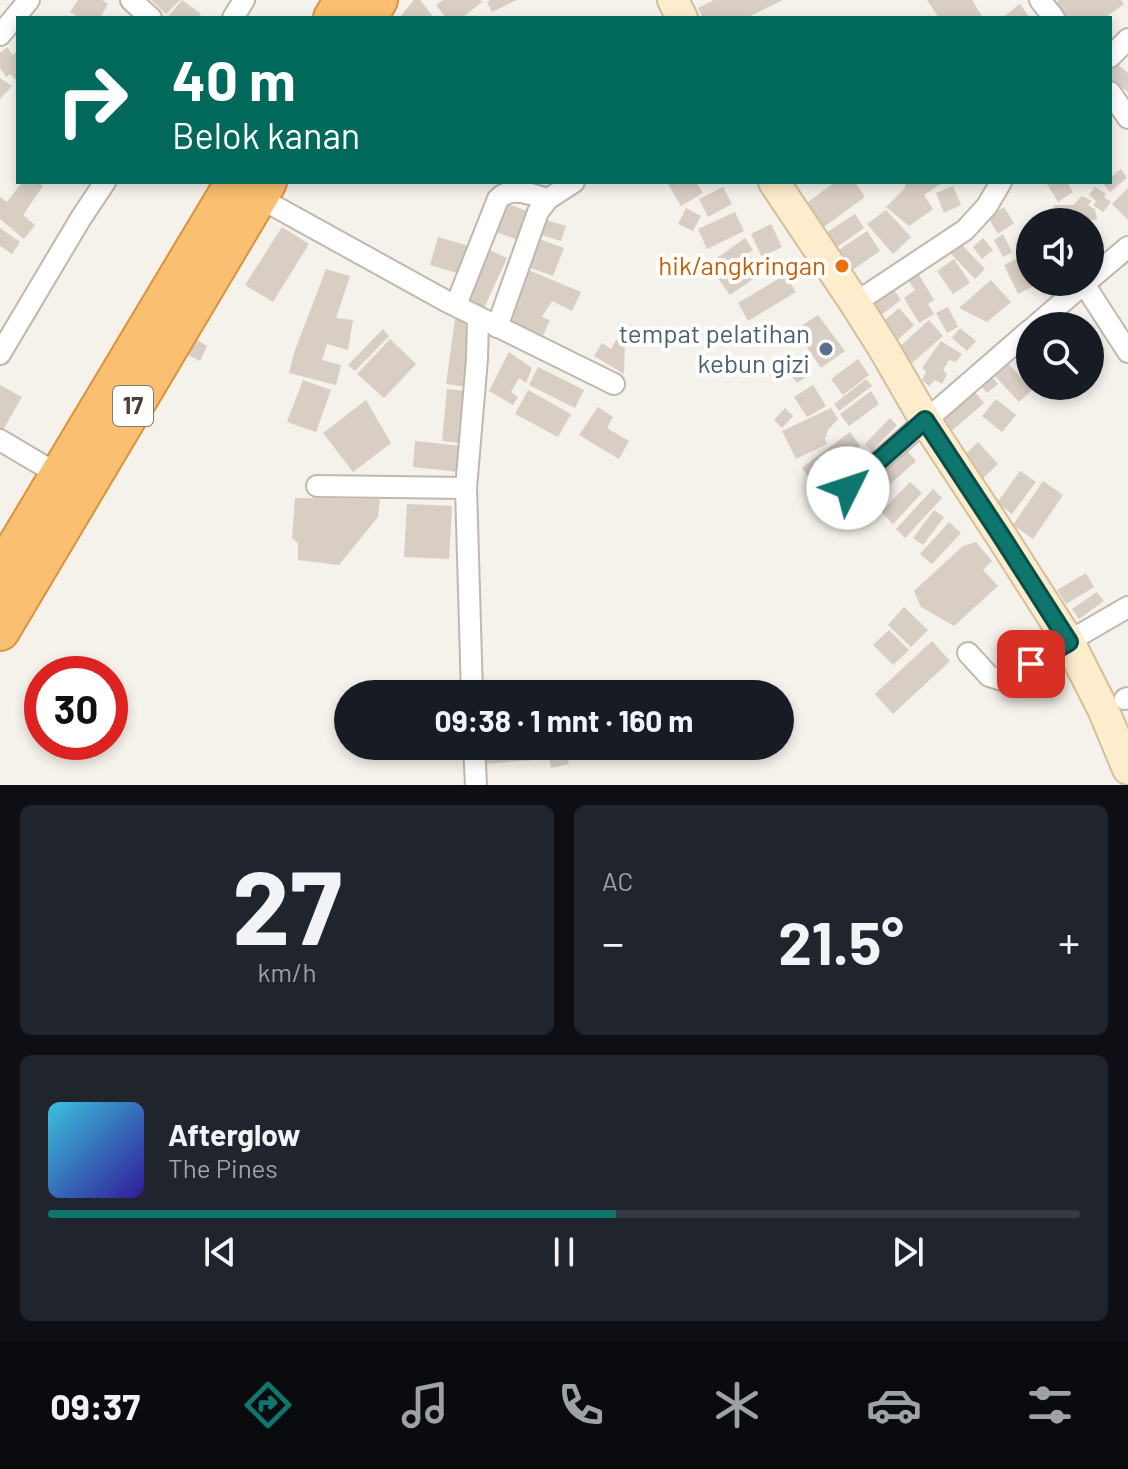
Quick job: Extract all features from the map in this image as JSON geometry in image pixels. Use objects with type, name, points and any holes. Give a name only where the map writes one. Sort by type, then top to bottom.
[{"type":"highway","name":"17","points":[[0,574],[59,475],[253,187]]},
{"type":"highway","name":"17","points":[[0,631],[253,187]]},
{"type":"street","points":[[131,0],[149,16]]},
{"type":"street","points":[[1040,0],[1052,16]]},
{"type":"street","points":[[0,35],[16,18]]},
{"type":"street","points":[[1112,55],[1128,39]]},
{"type":"street","points":[[1112,95],[1128,118]]},
{"type":"street","points":[[1,350],[104,184]]},
{"type":"street","points":[[472,680],[466,488],[477,359],[488,322],[538,212],[548,199],[571,184]]},
{"type":"street","points":[[775,184],[855,303],[925,420],[1069,642],[1103,709],[1128,769]]},
{"type":"street","points":[[855,303],[965,230],[987,206],[1000,184]]},
{"type":"street","points":[[253,187],[456,305],[614,384]]},
{"type":"street","points":[[456,305],[498,199],[504,192],[548,199]]},
{"type":"street","points":[[1104,267],[1128,247]]},
{"type":"street","points":[[1052,312],[1070,296]]},
{"type":"street","points":[[1095,296],[1128,352]]},
{"type":"street","points":[[848,488],[1016,342]]},
{"type":"street","points":[[0,440],[59,475]]},
{"type":"street","points":[[317,486],[466,488]]},
{"type":"street","points":[[968,653],[989,676],[1002,680],[1128,607]]},
{"type":"street","points":[[475,760],[476,785]]},
{"type":"building","points":[[78,0],[102,0],[108,4],[101,16],[77,16],[70,12]]},
{"type":"building","points":[[151,0],[180,0],[166,14]]},
{"type":"building","points":[[182,0],[201,14],[198,16],[169,16]]},
{"type":"building","points":[[414,0],[420,0],[432,16],[401,16]]},
{"type":"building","points":[[443,0],[482,2],[464,16],[444,16],[436,5]]},
{"type":"building","points":[[517,0],[492,12],[487,2]]},
{"type":"building","points":[[714,0],[783,0],[750,16],[702,16],[698,8]]},
{"type":"building","points":[[927,0],[972,0],[982,16],[938,16]]},
{"type":"building","points":[[1059,0],[1121,0],[1124,4],[1108,16],[1058,16],[1051,7]]},
{"type":"building","points":[[1020,4],[1029,16],[1005,16]]},
{"type":"building","points":[[7,47],[13,55],[16,52],[16,80],[10,74],[6,77],[0,68],[0,53]]},
{"type":"building","points":[[1112,60],[1128,73],[1128,92],[1112,81]]},
{"type":"building","points":[[0,78],[12,86],[0,99]]},
{"type":"building","points":[[1121,169],[1127,178],[1110,192],[1104,184],[1112,184],[1112,176]]},
{"type":"building","points":[[20,184],[43,186],[23,215],[35,225],[24,239],[0,219],[0,197],[7,202]]},
{"type":"building","points":[[668,184],[697,184],[703,193],[681,206]]},
{"type":"building","points":[[832,184],[856,184],[865,197],[817,232],[800,208]]},
{"type":"building","points":[[905,184],[940,184],[924,195],[933,209],[909,226],[886,207],[905,188]]},
{"type":"building","points":[[1047,184],[1068,184],[1073,192],[1058,202]]},
{"type":"building","points":[[953,186],[961,205],[944,213],[936,193]]},
{"type":"building","points":[[723,187],[732,204],[708,217],[699,199]]},
{"type":"building","points":[[1095,187],[1106,194],[1104,197],[1111,202],[1104,211],[1104,208],[1093,205],[1096,201],[1089,195]]},
{"type":"building","points":[[1128,188],[1128,220],[1112,204]]},
{"type":"building","points":[[1082,196],[1092,201],[1088,205],[1093,208],[1054,208],[1054,205],[1073,205]]},
{"type":"building","points":[[503,202],[535,214],[524,242],[493,231]]},
{"type":"building","points":[[1004,207],[1014,223],[998,234],[988,217]]},
{"type":"building","points":[[686,208],[701,216],[693,231],[678,224]]},
{"type":"building","points":[[886,210],[911,237],[893,254],[867,224]]},
{"type":"building","points":[[735,212],[744,231],[707,249],[698,229]]},
{"type":"building","points":[[855,214],[864,228],[833,250],[823,235]]},
{"type":"building","points":[[543,219],[566,226],[561,241],[538,234]]},
{"type":"building","points":[[771,224],[782,247],[762,257],[751,234]]},
{"type":"building","points":[[282,227],[309,244],[273,302],[245,285]]},
{"type":"building","points":[[0,228],[20,242],[12,254],[0,246]]},
{"type":"building","points":[[867,231],[880,251],[841,278],[827,258]]},
{"type":"building","points":[[1003,234],[1012,252],[1003,257],[994,240]]},
{"type":"building","points":[[438,237],[469,246],[460,274],[430,265]]},
{"type":"building","points":[[536,238],[564,248],[553,276],[525,266]]},
{"type":"building","points":[[745,238],[753,250],[722,271],[714,260]]},
{"type":"building","points":[[983,238],[993,250],[982,259],[973,247]]},
{"type":"building","points":[[961,244],[985,269],[975,279],[951,254]]},
{"type":"building","points":[[487,249],[507,258],[483,310],[462,300]]},
{"type":"building","points":[[750,256],[762,273],[730,295],[718,278]]},
{"type":"building","points":[[954,259],[970,283],[953,294],[937,271]]},
{"type":"building","points":[[1016,259],[1016,290],[1004,265]]},
{"type":"building","points":[[326,269],[350,276],[336,318],[353,320],[348,350],[327,344],[322,360],[341,365],[336,385],[289,373]]},
{"type":"building","points":[[526,269],[581,292],[572,311],[552,301],[542,317],[550,320],[541,340],[504,324]]},
{"type":"building","points":[[916,270],[934,300],[928,304],[934,314],[919,323],[904,298],[915,290],[906,277]]},
{"type":"building","points":[[785,275],[796,292],[748,321],[738,303]]},
{"type":"building","points":[[991,280],[1011,302],[987,322],[959,308]]},
{"type":"building","points":[[890,284],[901,300],[873,321],[861,306]]},
{"type":"building","points":[[948,307],[958,327],[947,333],[936,313]]},
{"type":"building","points":[[899,308],[914,325],[892,345],[877,327]]},
{"type":"building","points":[[818,315],[845,351],[821,368],[795,330]]},
{"type":"building","points":[[455,319],[476,321],[467,387],[446,384]]},
{"type":"building","points":[[929,320],[943,336],[912,363],[898,348]]},
{"type":"building","points":[[960,328],[976,341],[967,351],[952,338]]},
{"type":"building","points":[[383,329],[389,336],[355,371],[348,365]]},
{"type":"building","points":[[192,337],[207,346],[200,361],[184,353]]},
{"type":"building","points":[[390,339],[416,364],[384,398],[357,374]]},
{"type":"building","points":[[616,340],[625,341],[624,374],[594,356],[602,343],[611,349]]},
{"type":"building","points":[[941,341],[962,354],[956,362],[949,360],[943,370],[947,374],[942,384],[935,380],[929,386],[922,380],[926,372],[922,368]]},
{"type":"building","points":[[509,352],[532,368],[526,383],[519,378],[511,392],[518,397],[513,405],[489,391]]},
{"type":"building","points":[[858,359],[869,375],[843,395],[831,379]]},
{"type":"building","points":[[798,362],[807,376],[797,383],[787,370]]},
{"type":"building","points":[[1009,364],[1016,372],[1016,399],[995,376]]},
{"type":"building","points":[[538,367],[584,390],[575,408],[529,385]]},
{"type":"building","points":[[988,372],[998,384],[987,393],[977,381]]},
{"type":"building","points":[[866,379],[872,386],[839,411],[834,404]]},
{"type":"building","points":[[303,380],[331,390],[316,432],[287,422]]},
{"type":"building","points":[[968,384],[984,403],[948,434],[932,415]]},
{"type":"building","points":[[0,385],[22,397],[0,435]]},
{"type":"building","points":[[813,385],[826,406],[807,417],[794,397]]},
{"type":"building","points":[[447,389],[467,391],[461,443],[442,441]]},
{"type":"building","points":[[528,390],[571,414],[558,437],[515,414]]},
{"type":"building","points":[[871,391],[879,404],[849,426],[840,414]]},
{"type":"building","points":[[996,399],[1016,415],[1002,432],[982,416]]},
{"type":"building","points":[[366,400],[391,443],[353,472],[323,433]]},
{"type":"building","points":[[598,407],[613,417],[607,428],[629,441],[619,459],[579,435]]},
{"type":"building","points":[[785,408],[793,416],[782,428],[774,420]]},
{"type":"building","points":[[831,408],[838,419],[828,430],[825,438],[827,444],[796,459],[782,431]]},
{"type":"building","points":[[890,418],[897,425],[872,451],[865,444]]},
{"type":"building","points":[[850,432],[860,446],[812,482],[802,468]]},
{"type":"building","points":[[415,441],[461,446],[459,472],[413,467]]},
{"type":"building","points":[[978,442],[998,464],[980,481],[960,459]]},
{"type":"building","points":[[904,447],[916,461],[886,488],[873,474]]},
{"type":"building","points":[[1020,471],[1036,482],[1012,514],[997,503]]},
{"type":"building","points":[[1043,481],[1063,495],[1033,539],[1013,525]]},
{"type":"building","points":[[910,482],[922,493],[893,524],[881,512]]},
{"type":"building","points":[[933,489],[942,498],[905,538],[896,529]]},
{"type":"building","points":[[295,498],[380,499],[378,517],[339,565],[298,560],[298,543],[292,538]]},
{"type":"building","points":[[407,504],[452,506],[449,559],[404,557]]},
{"type":"building","points":[[934,510],[944,517],[923,545],[913,538]]},
{"type":"building","points":[[949,522],[961,533],[932,564],[920,554]]},
{"type":"building","points":[[976,542],[992,561],[983,570],[998,586],[954,626],[921,607],[914,591],[963,546]]},
{"type":"building","points":[[1086,573],[1094,587],[1066,604],[1057,590]]},
{"type":"building","points":[[1097,592],[1104,601],[1079,619],[1072,609]]},
{"type":"building","points":[[904,607],[928,630],[911,647],[888,625]]},
{"type":"building","points":[[889,630],[909,650],[893,665],[873,645]]},
{"type":"building","points":[[932,641],[950,661],[893,714],[875,694]]},
{"type":"building","points":[[486,760],[532,760],[486,764]]},
{"type":"building","points":[[550,760],[568,760],[569,764],[551,768]]},
{"type":"place","name":"hik/angkringan","points":[[842,266]]},
{"type":"place","name":"tempat pelatihan kebun gizi","points":[[826,349]]},
{"type":"route","points":[[848,488],[925,420],[1069,642],[1031,664]]}]
